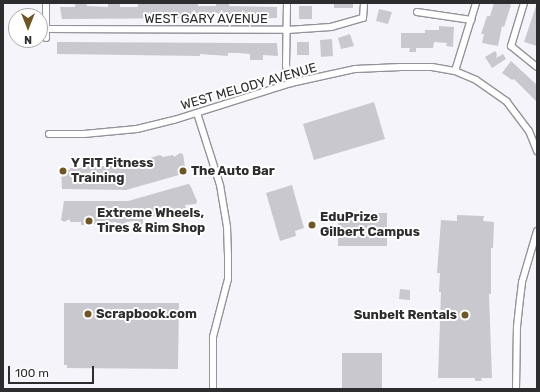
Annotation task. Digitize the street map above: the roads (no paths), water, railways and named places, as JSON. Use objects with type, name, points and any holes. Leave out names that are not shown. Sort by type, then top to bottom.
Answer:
[{"type":"street","points":[[287,3],[286,66],[291,83]]},
{"type":"street","name":"WEST GARY AVENUE","points":[[48,28],[287,30],[331,27],[363,18],[364,3]]},
{"type":"street","points":[[476,3],[455,70],[476,80],[507,102],[529,131],[537,151]]},
{"type":"street","points":[[524,3],[511,46],[536,63]]},
{"type":"street","points":[[417,12],[471,20]]},
{"type":"street","name":"WEST MELODY AVENUE","points":[[49,134],[118,132],[174,120],[291,83],[355,69],[401,66],[455,70]]},
{"type":"street","points":[[197,112],[220,185],[226,227],[228,256],[228,279],[213,337],[213,389]]},
{"type":"street","points":[[516,389],[517,327],[522,282],[537,231]]},
{"type":"place","name":"Y FIT Fitness Training","points":[[63,171]]},
{"type":"place","name":"The Auto Bar","points":[[183,171]]},
{"type":"place","name":"Extreme Wheels, Tires & Rim Shop","points":[[89,221]]},
{"type":"place","name":"EduPrize Gilbert Campus","points":[[312,225]]},
{"type":"place","name":"Scrapbook.com","points":[[88,314]]},
{"type":"place","name":"Sunbelt Rentals","points":[[465,315]]}]
